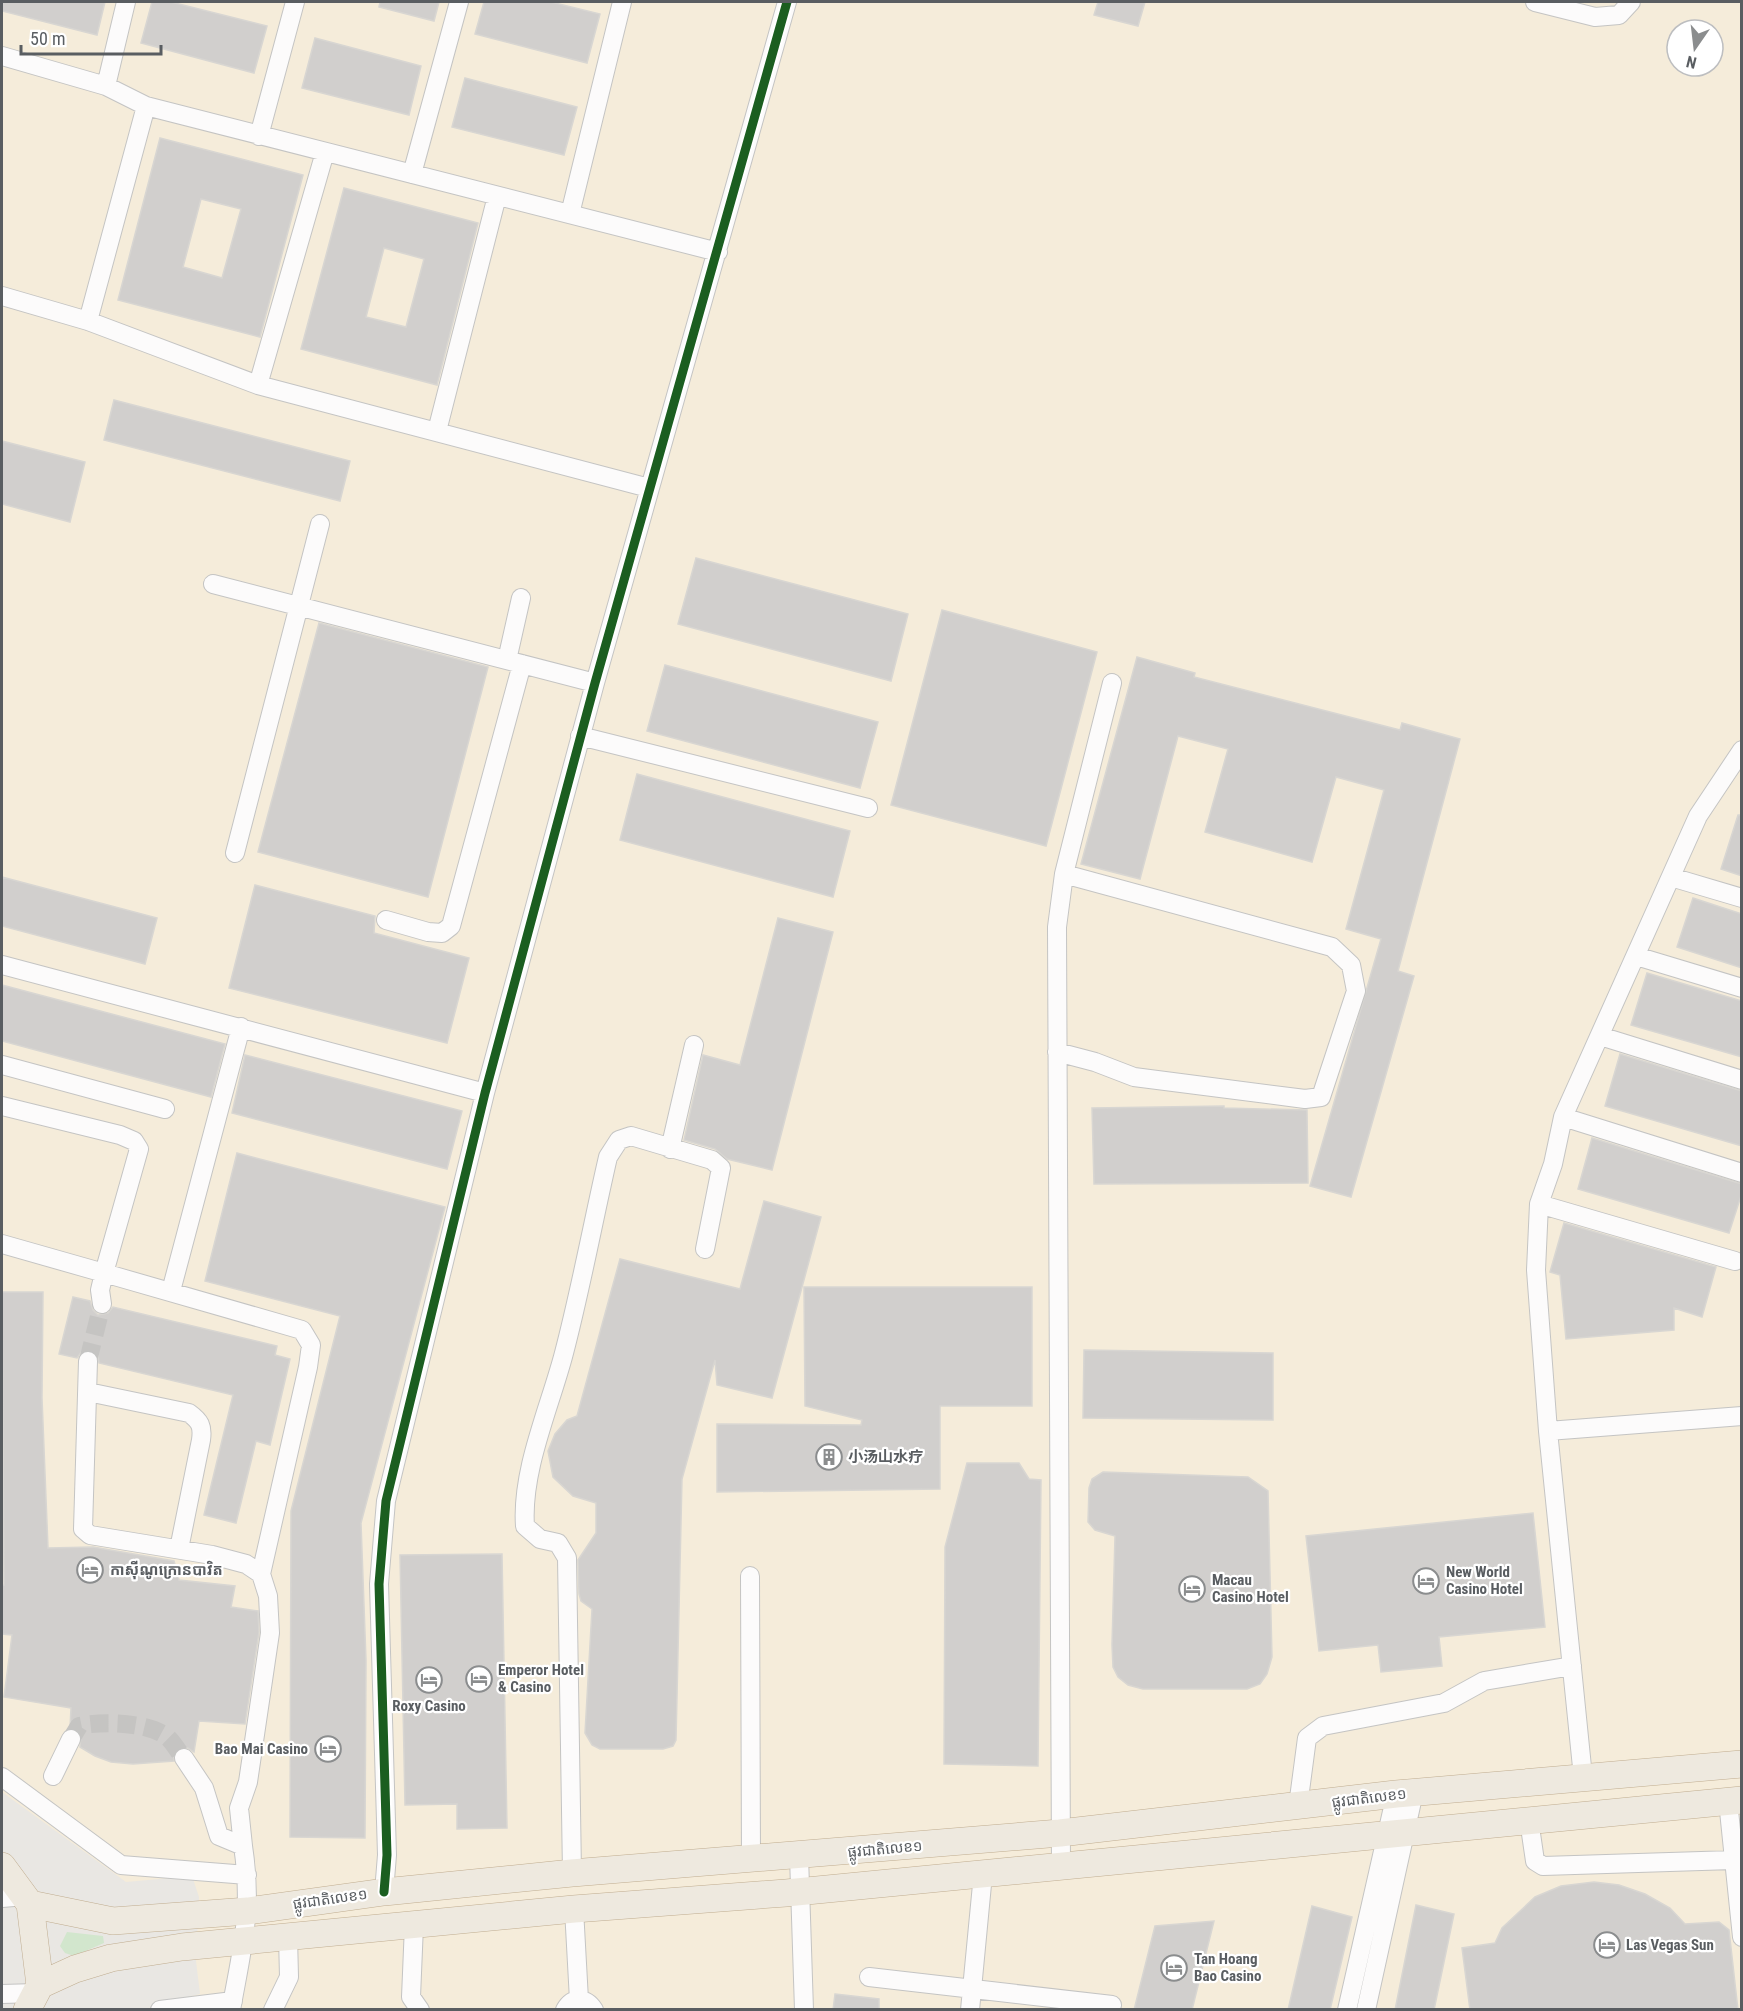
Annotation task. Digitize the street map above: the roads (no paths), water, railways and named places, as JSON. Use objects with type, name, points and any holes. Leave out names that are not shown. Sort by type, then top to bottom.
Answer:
[{"type":"highway","name":"ផ្លូវជាតិលេខ១","points":[[19,1899],[113,1921],[248,1911],[384,1892],[572,1873],[1060,1833],[1405,1793],[1742,1764]]},
{"type":"highway","points":[[3,1869],[19,1899],[34,1996],[75,1969],[140,1951],[574,1910],[801,1892],[1735,1800]]},
{"type":"street","points":[[106,86],[126,2]]},
{"type":"street","points":[[259,136],[295,2]]},
{"type":"street","points":[[412,174],[459,2]]},
{"type":"street","points":[[570,214],[621,2]]},
{"type":"street","points":[[384,1892],[387,1855],[379,1584],[386,1501],[485,1093],[580,736],[787,2]]},
{"type":"street","points":[[1535,2],[1595,17],[1619,15],[1631,2]]},
{"type":"street","points":[[2,56],[106,86],[146,106],[718,252]]},
{"type":"street","points":[[88,321],[146,106]]},
{"type":"street","points":[[258,385],[325,152]]},
{"type":"street","points":[[437,431],[497,196]]},
{"type":"street","points":[[2,296],[88,321],[258,385],[649,488]]},
{"type":"street","points":[[235,853],[320,524]]},
{"type":"street","points":[[213,584],[595,683]]},
{"type":"street","points":[[386,920],[428,932],[442,933],[451,926],[515,662],[521,598]]},
{"type":"street","points":[[1061,1866],[1057,927],[1065,874],[1112,683]]},
{"type":"street","points":[[580,736],[868,808]]},
{"type":"street","points":[[1582,1777],[1548,1431],[1536,1270],[1539,1204],[1563,1118],[1698,816],[1742,750]]},
{"type":"street","points":[[1057,1052],[1095,1062],[1134,1077],[1305,1099],[1321,1096],[1356,991],[1351,965],[1332,946],[1065,874]]},
{"type":"street","points":[[1671,877],[1742,898]]},
{"type":"street","points":[[1636,956],[1742,988]]},
{"type":"street","points":[[2,964],[485,1093]]},
{"type":"street","points":[[171,1292],[242,1027]]},
{"type":"street","points":[[1600,1036],[1742,1080]]},
{"type":"street","points":[[670,1149],[694,1044]]},
{"type":"street","points":[[2,1065],[165,1109]]},
{"type":"street","points":[[2,1106],[120,1135],[134,1141],[139,1149],[104,1273],[100,1290],[102,1304]]},
{"type":"street","points":[[1563,1118],[1742,1173]]},
{"type":"street","points":[[572,1873],[567,1558],[558,1543],[540,1539],[525,1526],[524,1507],[538,1439],[569,1332],[608,1157],[619,1140],[632,1136],[712,1161],[721,1168],[705,1249]]},
{"type":"street","points":[[1539,1204],[1735,1261]]},
{"type":"street","points":[[2,1244],[302,1330],[311,1345],[261,1574],[268,1596],[270,1633],[248,1782],[239,1808],[247,1875],[248,1911],[245,1942],[232,2005],[160,2010]]},
{"type":"street","points":[[88,1361],[83,1529],[90,1535],[178,1549],[246,1564],[261,1574]]},
{"type":"street","points":[[88,1392],[189,1413],[199,1420],[202,1428],[201,1440],[178,1549]]},
{"type":"street","points":[[1548,1431],[1742,1416]]},
{"type":"street","points":[[750,1576],[751,1859]]},
{"type":"street","points":[[1298,1806],[1307,1738],[1323,1726],[1444,1703],[1484,1681],[1572,1666]]},
{"type":"street","points":[[53,1776],[71,1739]]},
{"type":"street","points":[[184,1758],[204,1788],[219,1836],[243,1846]]},
{"type":"street","points":[[2,1777],[121,1865],[247,1875]]},
{"type":"street","points":[[1347,2010],[1405,1793]]},
{"type":"street","points":[[1735,1800],[1733,1860],[1742,1937]]},
{"type":"street","points":[[1529,1820],[1535,1861],[1543,1866],[1733,1860]]},
{"type":"street","points":[[1366,2010],[1396,1833]]},
{"type":"street","points":[[799,1856],[804,2010]]},
{"type":"street","points":[[970,2010],[983,1874]]},
{"type":"street","points":[[574,1910],[583,2007],[603,2010]]},
{"type":"street","points":[[414,1925],[411,1997],[420,2010]]},
{"type":"street","points":[[273,2010],[289,1977],[288,1936]]},
{"type":"street","points":[[869,1977],[1112,2005]]},
{"type":"street","points":[[2,1994],[34,1996]]},
{"type":"tunnel","points":[[88,1361],[102,1304]]},
{"type":"tunnel","points":[[71,1739],[79,1726],[99,1723],[136,1725],[158,1731],[166,1736],[184,1758]]},
{"type":"place","name":"小汤山水疗","points":[[829,1457]]},
{"type":"place","name":"កាស៊ីណូក្រោនបាវិត","points":[[90,1570]]},
{"type":"place","name":"New World Casino Hotel","points":[[1426,1581]]},
{"type":"place","name":"Macau Casino Hotel","points":[[1192,1589]]},
{"type":"place","name":"Emperor Hotel & Casino","points":[[479,1679]]},
{"type":"place","name":"Roxy Casino","points":[[429,1680]]},
{"type":"place","name":"Bao Mai Casino","points":[[328,1749]]},
{"type":"place","name":"Las Vegas Sun","points":[[1607,1945]]},
{"type":"place","name":"Tan Hoang Bao Casino","points":[[1174,1968]]}]
